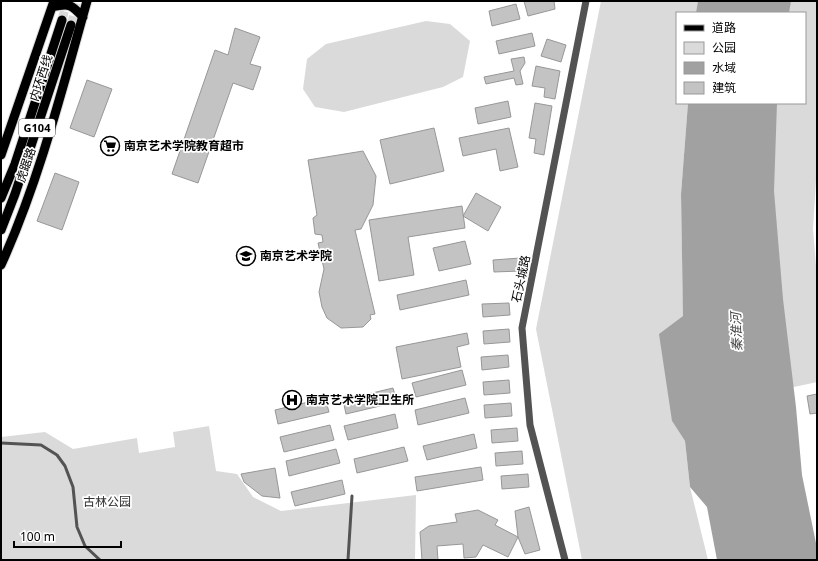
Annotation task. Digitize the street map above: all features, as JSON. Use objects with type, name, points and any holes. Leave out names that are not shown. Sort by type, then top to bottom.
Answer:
[{"type":"main road","name":"虎踞路","points":[[1,265],[14,237],[42,158],[87,1]]},
{"type":"main road","points":[[1,155],[53,4],[73,6],[83,17]]},
{"type":"main road","name":"内环西线","points":[[1,198],[14,164],[62,20]]},
{"type":"main road","name":"内环西线","points":[[1,230],[15,194],[71,25]]},
{"type":"street","name":"石头城路","points":[[565,560],[530,425],[522,328],[586,1]]},
{"type":"lane","points":[[1,443],[41,445],[57,455],[65,466],[73,487],[77,527],[85,546],[100,560]]},
{"type":"lane","points":[[348,560],[352,496]]},
{"type":"green space","points":[[601,1],[817,1],[817,164],[813,229],[817,278],[817,382],[794,387],[683,316],[672,421],[685,441],[690,487],[708,560],[582,560],[536,329]],"holes":[[[676,12],[806,12],[806,104],[691,104],[683,305],[681,194],[688,104],[676,104]]]},
{"type":"green space","points":[[426,21],[450,24],[470,41],[463,77],[443,87],[344,112],[315,107],[303,89],[307,59],[326,44]]},
{"type":"green space","name":"古林公园","points":[[209,426],[216,471],[237,474],[253,497],[281,511],[416,495],[415,560],[1,560],[1,437],[45,432],[73,449],[137,438],[139,453],[175,447],[173,432]]},
{"type":"water","points":[[698,1],[791,1],[789,12],[696,12]]},
{"type":"water","name":"秦淮河","points":[[688,104],[777,104],[774,191],[783,299],[796,407],[802,475],[817,548],[817,560],[717,560],[707,507],[690,487],[685,441],[672,421],[659,334],[683,316],[681,194]]},
{"type":"building","points":[[524,1],[554,1],[555,9],[528,16]]},
{"type":"building","points":[[516,4],[520,19],[492,26],[489,11]]},
{"type":"building","points":[[235,28],[260,37],[250,64],[261,67],[253,90],[233,83],[198,183],[172,174],[215,50],[228,55]]},
{"type":"building","points":[[532,33],[535,46],[499,54],[496,41]]},
{"type":"building","points":[[547,39],[566,45],[561,62],[541,56]]},
{"type":"building","points":[[524,57],[525,63],[520,71],[523,84],[516,85],[514,78],[486,84],[484,77],[514,71],[511,59]]},
{"type":"building","points":[[536,66],[560,71],[555,99],[544,97],[545,88],[532,86]]},
{"type":"building","points":[[87,80],[112,89],[94,137],[70,128]]},
{"type":"building","points":[[508,101],[511,117],[478,124],[475,108]]},
{"type":"building","points":[[535,103],[552,106],[544,155],[534,153],[536,139],[529,138]]},
{"type":"building","points":[[434,128],[444,171],[390,184],[380,140]]},
{"type":"building","points":[[509,128],[518,167],[500,171],[496,149],[463,156],[459,138]]},
{"type":"building","points":[[363,151],[376,176],[373,205],[361,229],[355,230],[375,314],[370,315],[371,319],[363,327],[341,328],[327,318],[322,307],[319,292],[324,269],[318,243],[323,242],[322,235],[315,234],[313,218],[317,215],[308,160]]},
{"type":"building","points":[[55,173],[79,182],[62,230],[37,221]]},
{"type":"building","points":[[476,193],[501,207],[488,231],[463,216]]},
{"type":"building","points":[[462,206],[465,228],[408,237],[414,275],[379,281],[369,220]]},
{"type":"building","points":[[465,241],[471,264],[439,271],[433,248]]},
{"type":"building","points":[[520,258],[521,271],[494,272],[493,260]]},
{"type":"building","points":[[466,280],[469,295],[400,310],[397,295]]},
{"type":"building","points":[[509,303],[510,315],[483,317],[482,304]]},
{"type":"building","points":[[509,329],[510,342],[484,344],[483,331]]},
{"type":"building","points":[[467,333],[469,344],[457,347],[461,367],[402,379],[396,347]]},
{"type":"building","points":[[508,355],[509,367],[482,370],[481,357]]},
{"type":"building","points":[[462,370],[466,385],[416,397],[412,383]]},
{"type":"building","points":[[509,380],[510,393],[484,395],[483,382]]},
{"type":"building","points":[[393,388],[397,402],[346,414],[343,400]]},
{"type":"building","points":[[817,394],[817,413],[810,414],[807,396]]},
{"type":"building","points":[[325,398],[329,412],[278,424],[275,410]]},
{"type":"building","points":[[465,398],[469,413],[418,425],[415,410]]},
{"type":"building","points":[[511,403],[512,416],[485,418],[484,405]]},
{"type":"building","points":[[395,414],[398,428],[348,440],[344,426]]},
{"type":"building","points":[[330,425],[334,440],[284,452],[280,437]]},
{"type":"building","points":[[517,428],[518,441],[492,443],[491,430]]},
{"type":"building","points":[[474,434],[477,448],[427,460],[423,446]]},
{"type":"building","points":[[404,447],[408,461],[357,473],[354,459]]},
{"type":"building","points":[[336,449],[340,463],[289,476],[286,461]]},
{"type":"building","points":[[522,451],[523,464],[496,466],[495,453]]},
{"type":"building","points":[[481,467],[483,480],[417,491],[415,477]]},
{"type":"building","points":[[275,468],[280,498],[262,496],[244,482],[241,474]]},
{"type":"building","points":[[528,474],[529,487],[502,489],[501,476]]},
{"type":"building","points":[[342,480],[345,494],[295,506],[291,492]]},
{"type":"building","points":[[529,507],[540,550],[525,554],[518,537],[515,511]]},
{"type":"building","points":[[478,510],[498,520],[495,525],[518,537],[508,557],[483,545],[476,557],[464,558],[463,544],[437,546],[438,560],[422,560],[420,532],[429,526],[457,522],[455,514]]},
{"type":"tunnel","points":[[62,20],[67,1]]},
{"type":"tunnel","points":[[71,25],[78,1]]},
{"type":"place","name":"南京艺术学院教育超市","points":[[110,146]]},
{"type":"place","name":"南京艺术学院","points":[[246,256]]},
{"type":"place","name":"南京艺术学院卫生所","points":[[292,400]]}]
